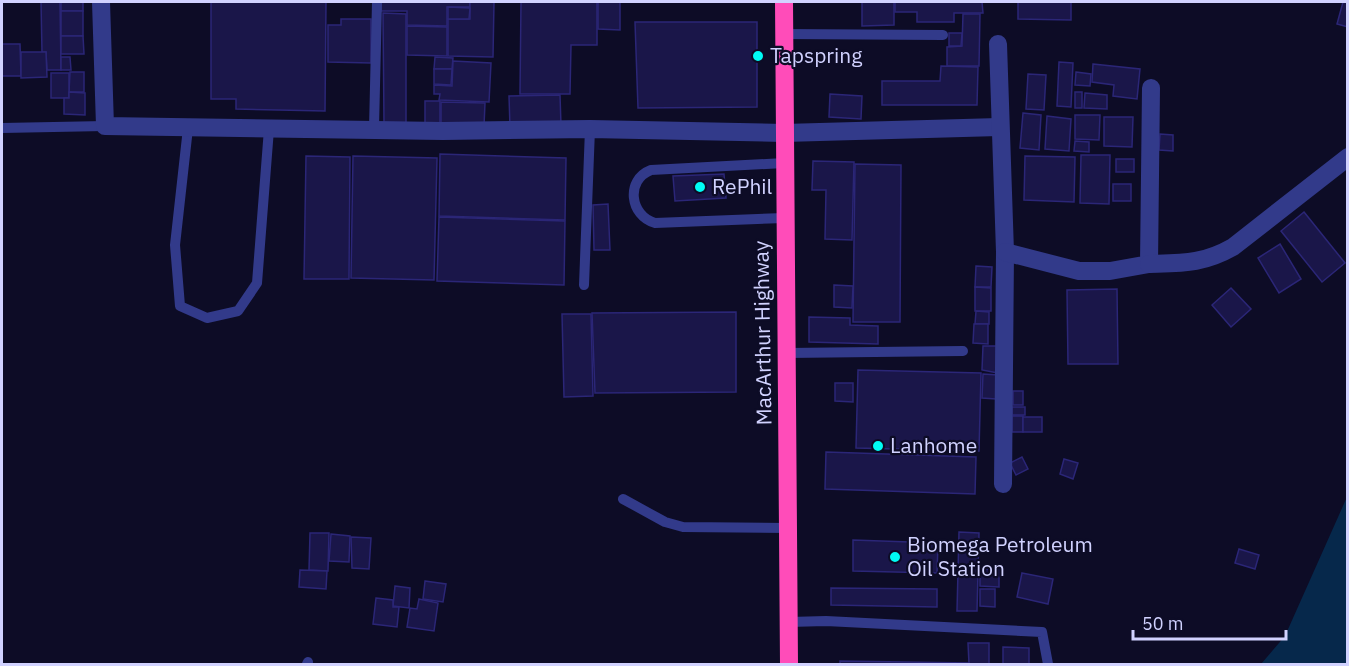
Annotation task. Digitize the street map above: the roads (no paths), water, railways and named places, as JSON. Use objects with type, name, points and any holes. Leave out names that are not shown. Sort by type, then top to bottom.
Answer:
[{"type":"highway","name":"MacArthur Highway","points":[[784,2],[789,664]]},
{"type":"street","points":[[101,2],[105,126],[374,128],[444,131],[590,129],[784,134],[999,127]]},
{"type":"street","points":[[998,44],[1005,252],[1003,484]]},
{"type":"street","points":[[1149,264],[1151,88]]},
{"type":"street","points":[[1005,252],[1079,271],[1110,271],[1149,264],[1198,262],[1216,257],[1233,247],[1347,157]]},
{"type":"lane","points":[[374,128],[377,2]]},
{"type":"lane","points":[[783,34],[943,35]]},
{"type":"lane","points":[[2,128],[105,126]]},
{"type":"lane","points":[[188,128],[176,245],[180,306],[207,318],[238,310],[257,283],[269,129]]},
{"type":"lane","points":[[584,285],[590,129]]},
{"type":"lane","points":[[784,163],[651,170],[642,173],[637,180],[634,194],[638,212],[645,220],[655,224],[784,218]]},
{"type":"lane","points":[[787,353],[963,351]]},
{"type":"lane","points":[[623,499],[665,522],[683,527],[788,528]]},
{"type":"lane","points":[[789,622],[826,621],[1042,632],[1048,664]]},
{"type":"water","points":[[1347,497],[1347,664],[1261,664],[1285,636]]},
{"type":"place","name":"Tapspring","points":[[758,56]]},
{"type":"place","name":"RePhil","points":[[700,187]]},
{"type":"place","name":"Lanhome","points":[[878,446]]},
{"type":"place","name":"Biomega Petroleum Oil Station","points":[[895,557]]}]
